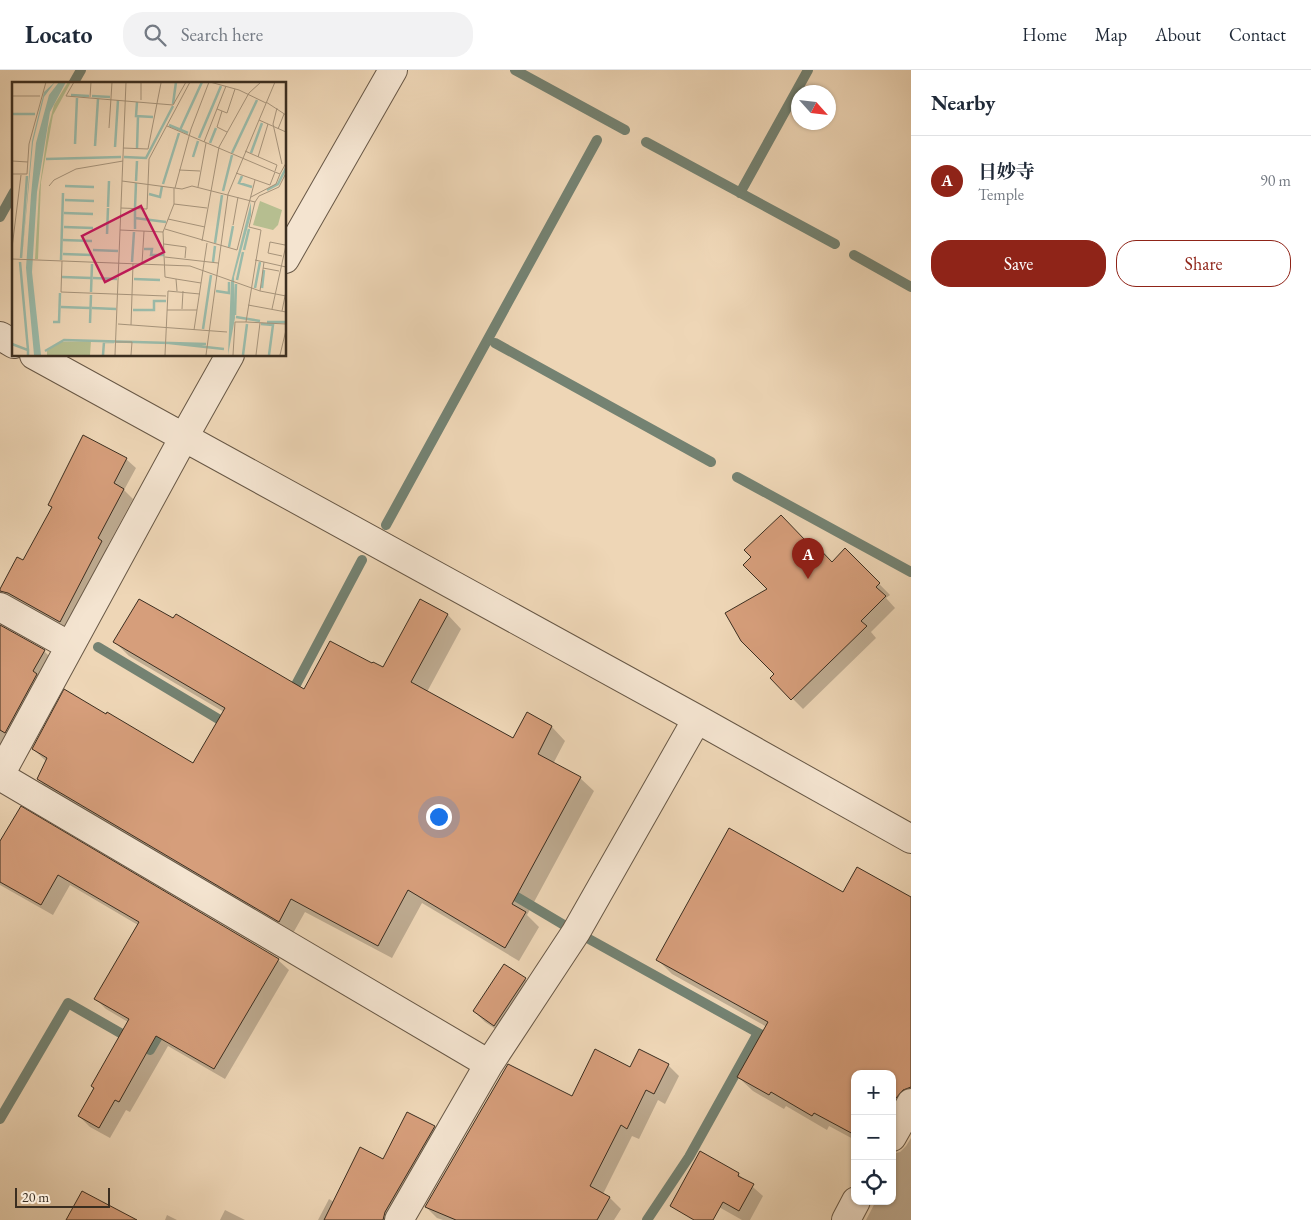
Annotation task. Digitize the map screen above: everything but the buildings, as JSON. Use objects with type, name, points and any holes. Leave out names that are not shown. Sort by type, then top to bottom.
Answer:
[{"type":"street","points":[[286,257],[393,70]]},
{"type":"street","points":[[0,336],[12,343]]},
{"type":"street","points":[[36,356],[697,719],[911,839]]},
{"type":"street","points":[[229,356],[0,776],[489,1064]]},
{"type":"street","points":[[0,607],[70,646]]},
{"type":"street","points":[[399,1220],[489,1064],[576,932],[697,719]]},
{"type":"street","points":[[896,1130],[911,1103]]},
{"type":"street","points":[[846,1220],[854,1205]]},
{"type":"waterway","points":[[74,82],[81,70]]},
{"type":"waterway","points":[[515,70],[625,130]]},
{"type":"waterway","points":[[740,193],[808,70]]},
{"type":"waterway","points":[[386,525],[597,140]]},
{"type":"waterway","points":[[646,142],[835,244]]},
{"type":"waterway","points":[[0,217],[12,196]]},
{"type":"waterway","points":[[854,255],[911,287]]},
{"type":"waterway","points":[[495,343],[711,462]]},
{"type":"waterway","points":[[737,477],[911,572]]},
{"type":"waterway","points":[[290,696],[362,560]]},
{"type":"waterway","points":[[98,647],[230,726]]},
{"type":"waterway","points":[[505,890],[564,925]]},
{"type":"waterway","points":[[589,939],[771,1040]]},
{"type":"waterway","points":[[0,1119],[68,1003],[150,1050],[164,1026]]},
{"type":"waterway","points":[[647,1220],[689,1157],[758,1033]]},
{"type":"place","name":"日妙寺","points":[[808,579]]}]
